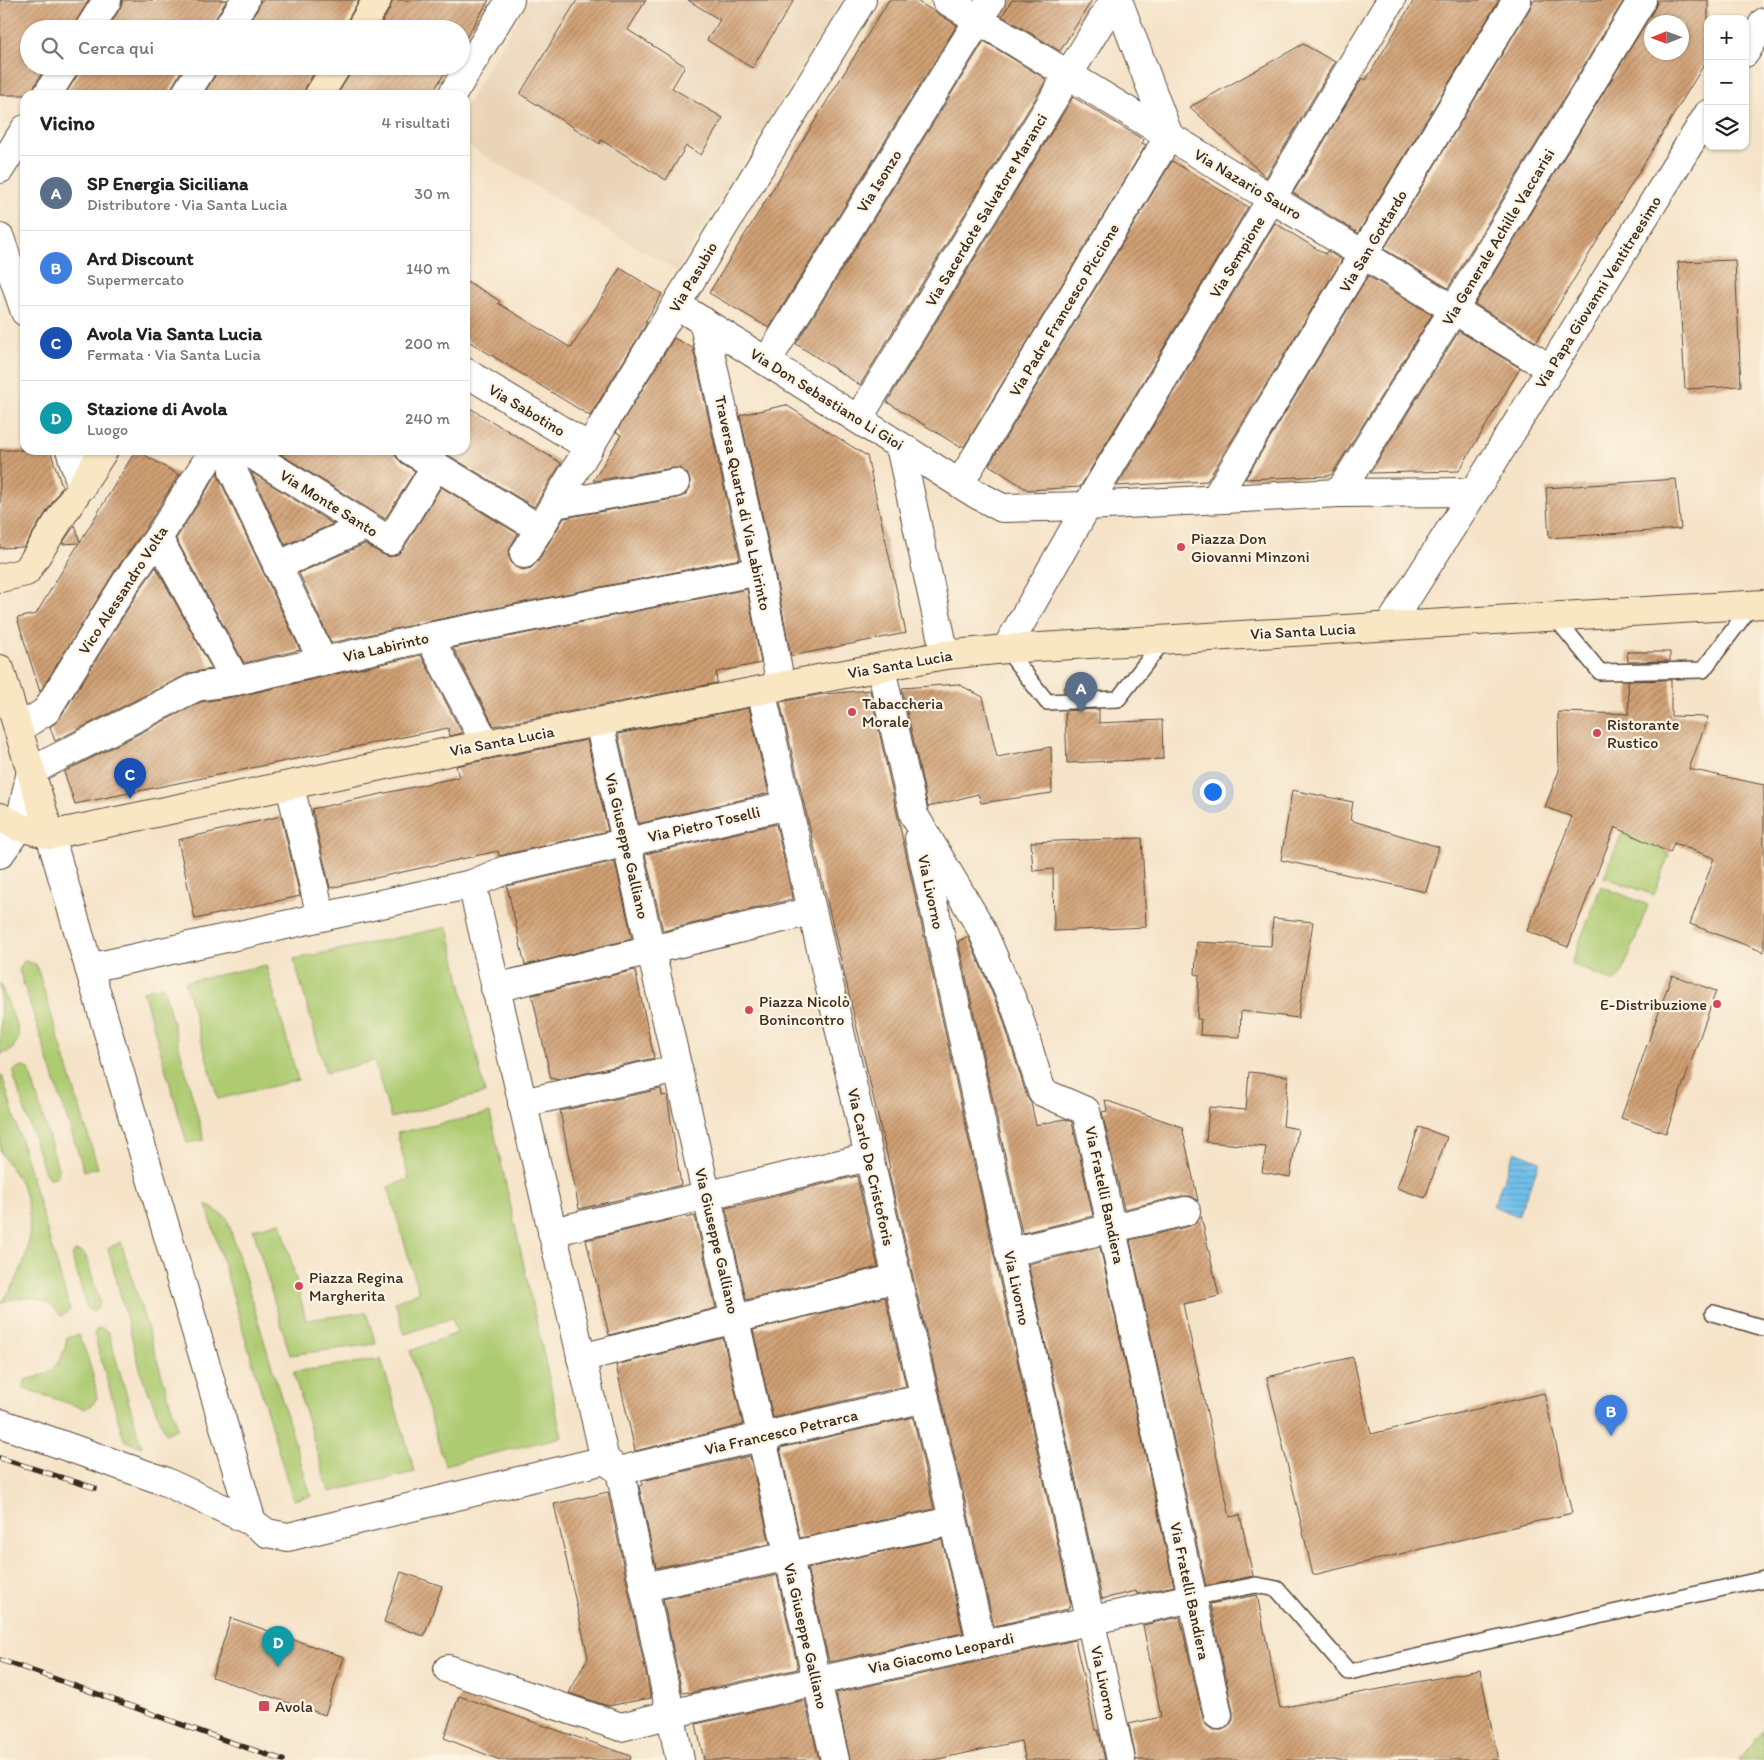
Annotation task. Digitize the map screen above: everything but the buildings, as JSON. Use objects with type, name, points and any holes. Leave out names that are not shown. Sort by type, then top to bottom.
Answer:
[{"type":"main road","points":[[365,20],[377,0]]},
{"type":"main road","points":[[323,90],[332,75]]},
{"type":"main road","points":[[0,578],[26,572],[101,455]]},
{"type":"main road","name":"Via Santa Lucia","points":[[50,835],[486,744],[945,655],[1006,649],[1758,604]]},
{"type":"main road","points":[[0,669],[50,835]]},
{"type":"main road","points":[[10,822],[50,835]]},
{"type":"street","points":[[95,20],[107,0]]},
{"type":"street","points":[[233,20],[245,0]]},
{"type":"street","points":[[470,66],[510,0]]},
{"type":"street","name":"Via Pasubio","points":[[524,554],[862,0]]},
{"type":"street","name":"Via Nazario Sauro","points":[[946,0],[984,10],[1068,75],[1551,369]]},
{"type":"street","name":"Via Sacerdote Salvatore Maranci","points":[[858,419],[1114,0]]},
{"type":"street","points":[[1118,0],[1169,136]]},
{"type":"street","name":"Via Sempione","points":[[1006,649],[1092,497],[1391,0]]},
{"type":"street","name":"Via San Gottardo","points":[[1220,490],[1518,0]]},
{"type":"street","name":"Via Generale Achille Vaccarisi","points":[[1346,483],[1642,0]]},
{"type":"street","name":"Via Isonzo","points":[[767,361],[984,10]]},
{"type":"street","points":[[1749,46],[1764,22]]},
{"type":"street","points":[[50,90],[59,75]]},
{"type":"street","points":[[188,90],[197,75]]},
{"type":"street","points":[[455,90],[464,75]]},
{"type":"street","name":"Via Papa Giovanni Ventitreesimo","points":[[1389,626],[1551,369],[1704,120]]},
{"type":"street","name":"Via Padre Francesco Piccione","points":[[968,488],[1169,136]]},
{"type":"street","points":[[0,169],[20,137]]},
{"type":"street","points":[[0,238],[20,297]]},
{"type":"street","name":"Via Don Sebastiano Li Gioi","points":[[677,305],[1002,508],[1092,497],[1346,483],[1481,481]]},
{"type":"street","name":"Traversa Quarta di Via Labirinto","points":[[703,322],[758,572],[771,688]]},
{"type":"street","name":"Via Sabotino","points":[[470,375],[589,448]]},
{"type":"street","points":[[900,446],[945,655]]},
{"type":"street","points":[[72,455],[82,487]]},
{"type":"street","name":"Vico Alessandro Volta","points":[[18,730],[46,711],[128,579],[158,538],[210,456],[213,455]]},
{"type":"street","points":[[236,455],[233,471],[323,662]]},
{"type":"street","name":"Via Monte Santo","points":[[253,455],[390,541],[436,466]]},
{"type":"street","points":[[418,455],[540,528]]},
{"type":"street","points":[[555,504],[675,483]]},
{"type":"street","points":[[277,566],[366,526]]},
{"type":"street","points":[[158,538],[236,681]]},
{"type":"street","name":"Via Labirinto","points":[[31,771],[196,687],[236,681],[429,637],[758,572]]},
{"type":"street","points":[[429,637],[486,744]]},
{"type":"street","name":"Via Fratelli Bandiera","points":[[882,668],[914,815],[981,928],[1017,1011],[1042,1092],[1086,1111],[1218,1715]]},
{"type":"street","name":"Via Carlo De Cristoforis","points":[[771,688],[788,805],[982,1644]]},
{"type":"street","name":"Via Giuseppe Galliano","points":[[599,722],[834,1760]]},
{"type":"street","points":[[0,854],[10,822],[31,771]]},
{"type":"street","points":[[290,786],[318,905]]},
{"type":"street","name":"Via Pietro Toselli","points":[[89,968],[318,905],[472,884],[503,871],[788,805]]},
{"type":"street","name":"Via Livorno","points":[[914,815],[1121,1760]]},
{"type":"street","points":[[50,835],[252,1522]]},
{"type":"street","points":[[472,884],[581,1358],[621,1466],[654,1585],[680,1711],[680,1760]]},
{"type":"street","points":[[496,988],[812,911]]},
{"type":"street","points":[[522,1103],[678,1069]]},
{"type":"street","points":[[552,1232],[869,1157]]},
{"type":"street","points":[[1009,1252],[1186,1211]]},
{"type":"street","points":[[581,1358],[897,1278]]},
{"type":"street","name":"Via Francesco Petrarca","points":[[0,1423],[164,1481],[252,1522],[267,1533],[288,1537],[761,1437],[924,1398]]},
{"type":"street","points":[[654,1585],[953,1521]]},
{"type":"street","name":"Via Giacomo Leopardi","points":[[448,1669],[621,1727],[680,1711],[1192,1598]]},
{"type":"lane","points":[[1554,616],[1600,672],[1703,670],[1758,604]]},
{"type":"lane","points":[[1006,649],[1047,702],[1118,699],[1164,640]]},
{"type":"lane","points":[[1713,1313],[1764,1328]]},
{"type":"lane","points":[[1192,1598],[1256,1585],[1277,1589],[1349,1672],[1764,1579]]},
{"type":"shaded area","points":[[529,0],[842,0],[677,271],[470,147],[470,99]]},
{"type":"green space","points":[[1623,830],[1662,849],[1669,855],[1654,895],[1604,877]]},
{"type":"green space","points":[[1601,886],[1648,905],[1622,974],[1615,982],[1571,964]]},
{"type":"green space","points":[[448,927],[485,1093],[391,1118],[374,1061],[326,1073],[294,959]]},
{"type":"green space","points":[[24,961],[36,964],[98,1168],[84,1171],[19,970]]},
{"type":"green space","points":[[266,965],[298,1080],[218,1099],[185,982]]},
{"type":"green space","points":[[0,983],[17,1026],[19,1038],[11,1051],[0,1054]]},
{"type":"green space","points":[[163,986],[204,1140],[187,1143],[143,991]]},
{"type":"green space","points":[[19,1067],[29,1069],[59,1172],[57,1177],[49,1178],[45,1173],[15,1080],[14,1071]]},
{"type":"green space","points":[[2,1075],[70,1310],[61,1316],[49,1304],[34,1298],[18,1298],[2,1302],[11,1289],[24,1261],[30,1232],[27,1201],[22,1186],[0,1150],[0,1076]]},
{"type":"green space","points":[[490,1113],[562,1437],[445,1465],[410,1351],[457,1333],[452,1318],[405,1334],[395,1302],[419,1292],[388,1187],[409,1179],[397,1133]]},
{"type":"green space","points":[[206,1204],[227,1218],[311,1496],[293,1500]]},
{"type":"green space","points":[[281,1222],[306,1320],[366,1312],[376,1344],[290,1355],[253,1229]]},
{"type":"green space","points":[[121,1242],[178,1428],[166,1434],[142,1376],[108,1248]]},
{"type":"green space","points":[[75,1251],[81,1252],[86,1256],[100,1303],[98,1308],[92,1311],[87,1308],[72,1256]]},
{"type":"green space","points":[[101,1328],[108,1332],[142,1447],[124,1440],[94,1334],[96,1330]]},
{"type":"green space","points":[[78,1335],[95,1384],[97,1398],[92,1405],[85,1409],[23,1388],[25,1380],[42,1375],[54,1367],[62,1356],[67,1338]]},
{"type":"green space","points":[[381,1359],[415,1472],[329,1492],[293,1372]]},
{"type":"green space","points":[[1764,1729],[1764,1760],[1739,1760]]},
{"type":"water","points":[[1515,1151],[1540,1161],[1518,1216],[1493,1206]]},
{"type":"railway","points":[[0,1458],[95,1488]]},
{"type":"railway","points":[[0,1660],[283,1760]]},
{"type":"place","name":"Piazza Don Giovanni Minzoni","points":[[1181,547]]},
{"type":"place","name":"Tabaccheria Morale","points":[[852,712]]},
{"type":"place","name":"SP Energia Siciliana","points":[[1081,713]]},
{"type":"place","name":"Ristorante Rustico","points":[[1597,733]]},
{"type":"place","name":"Avola Via Santa Lucia","points":[[130,799]]},
{"type":"place","name":"E-Distribuzione","points":[[1717,1004]]},
{"type":"place","name":"Piazza Nicolò Bonincontro","points":[[749,1010]]},
{"type":"place","name":"Piazza Regina Margherita","points":[[299,1286]]},
{"type":"place","name":"Ard Discount","points":[[1611,1436]]},
{"type":"place","name":"Stazione di Avola","points":[[278,1667]]},
{"type":"place","name":"Avola","points":[[264,1706]]}]
